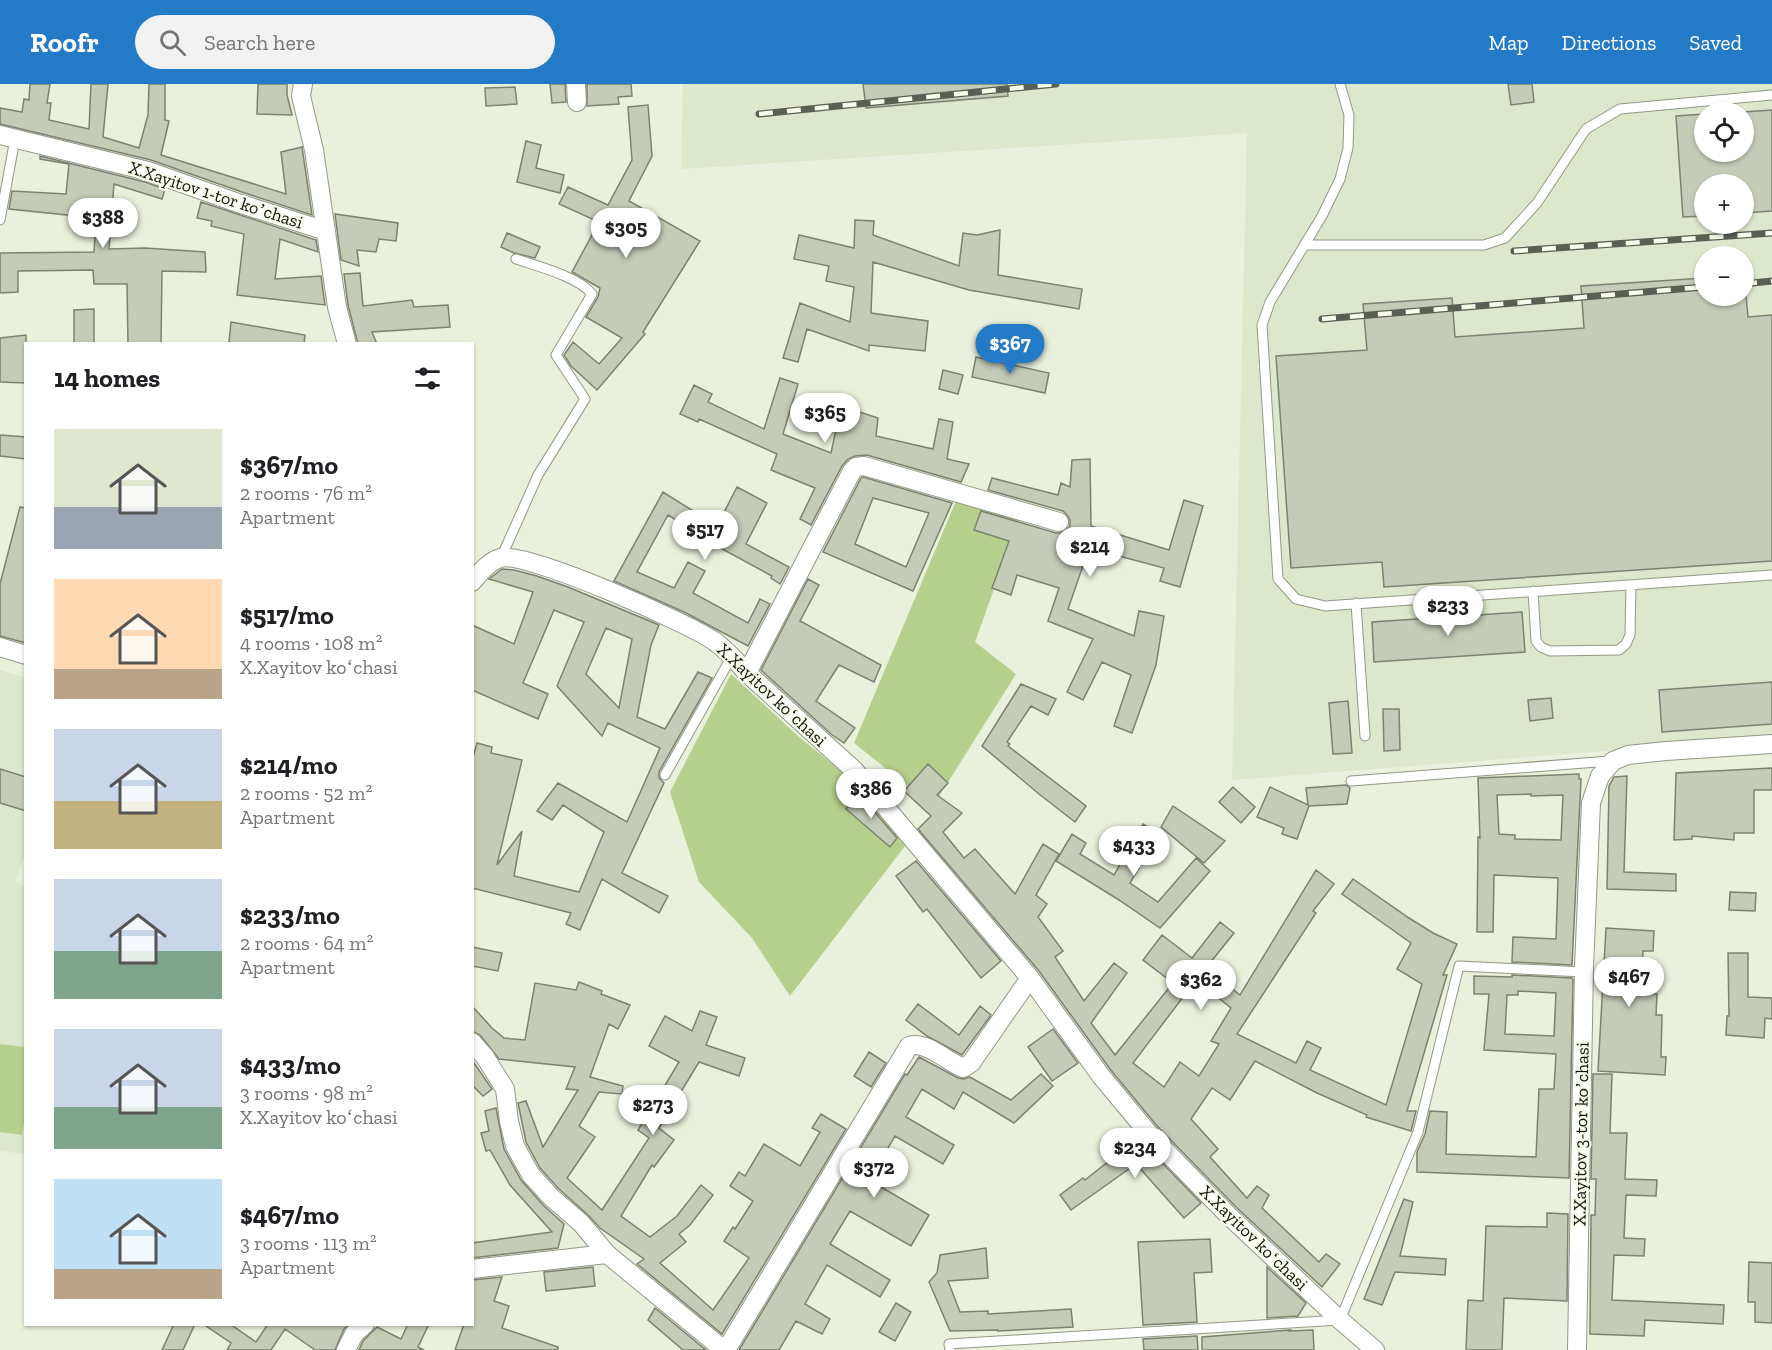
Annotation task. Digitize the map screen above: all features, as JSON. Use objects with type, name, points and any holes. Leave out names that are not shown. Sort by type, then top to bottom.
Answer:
[{"type":"street","points":[[303,84],[301,96],[314,150],[337,308],[346,342]]},
{"type":"street","name":"X.Xayitov 1-tor koʼchasi","points":[[8,137],[148,171],[326,231]]},
{"type":"street","points":[[747,673],[856,467],[864,466],[1059,522]]},
{"type":"street","name":"X.Xayitov koʻchasi","points":[[501,558],[512,557],[548,567],[644,606],[714,641],[732,656],[747,673],[854,770],[1030,978],[1101,1076],[1150,1135],[1229,1216],[1375,1350]]},
{"type":"street","points":[[474,580],[489,564],[501,558]]},
{"type":"street","points":[[0,647],[24,654]]},
{"type":"street","points":[[1613,761],[1628,756],[1666,751],[1772,744]]},
{"type":"street","name":"X.Xayitov 3-tor koʼchasi","points":[[1577,1350],[1584,972],[1591,803],[1600,776],[1613,761]]},
{"type":"street","points":[[474,1044],[485,1057],[505,1089],[515,1146],[531,1175],[608,1254],[725,1350],[909,1046],[915,1044],[927,1048],[963,1068],[971,1063],[1030,978]]},
{"type":"street","points":[[474,1269],[608,1254]]},
{"type":"street","points":[[346,1350],[354,1334],[363,1326]]},
{"type":"lane","points":[[1340,84],[1349,115],[1348,148],[1340,179],[1322,216],[1270,302],[1262,325],[1278,579],[1296,599],[1325,606],[1772,575]]},
{"type":"lane","points":[[1304,244],[1484,245],[1505,238],[1537,203],[1587,129],[1620,109],[1772,95]]},
{"type":"lane","points":[[0,220],[8,137]]},
{"type":"lane","points":[[501,558],[538,475],[585,399],[556,355],[592,294],[586,286],[575,280],[516,259]]},
{"type":"lane","points":[[1533,591],[1536,641],[1541,647],[1550,651],[1619,650],[1626,644],[1630,635],[1631,585]]},
{"type":"lane","points":[[1356,603],[1365,736]]},
{"type":"lane","points":[[665,774],[732,656]]},
{"type":"lane","points":[[1352,781],[1613,761]]},
{"type":"lane","points":[[950,1350],[949,1344],[1340,1320],[1418,1132],[1459,966],[1584,972]]},
{"type":"shaded area","points":[[683,84],[1772,84],[1772,738],[1232,780],[1247,133],[681,169]]},
{"type":"shaded area","points":[[0,670],[24,677],[24,857],[16,882],[24,885],[24,1154],[0,1151]]},
{"type":"green space","points":[[956,501],[1020,517],[975,642],[1016,674],[933,806],[854,743]]},
{"type":"green space","points":[[731,674],[799,737],[856,783],[905,846],[790,996],[752,938],[699,882],[670,792]]},
{"type":"green space","points":[[0,1044],[24,1047],[22,1135],[0,1132]]},
{"type":"building","points":[[30,84],[50,84],[47,103],[51,103],[49,120],[89,129],[91,84],[108,84],[103,137],[139,148],[148,115],[149,84],[165,84],[165,120],[169,121],[161,155],[286,194],[281,152],[302,147],[312,215],[151,160],[0,124],[0,108],[22,112],[24,99],[29,100]]},
{"type":"building","points":[[258,84],[287,84],[292,115],[257,114]]},
{"type":"building","points":[[550,84],[565,84],[566,102],[552,103]]},
{"type":"building","points":[[587,84],[631,84],[632,96],[618,97],[619,104],[587,106]]},
{"type":"building","points":[[863,84],[1007,84],[1008,96],[866,108]]},
{"type":"building","points":[[1508,84],[1532,84],[1534,102],[1511,105]]},
{"type":"building","points":[[515,87],[517,104],[486,106],[485,88]]},
{"type":"building","points":[[648,105],[652,156],[629,201],[700,241],[643,332],[645,334],[597,390],[571,366],[564,355],[573,342],[599,364],[622,338],[586,317],[598,297],[600,288],[572,272],[599,222],[559,204],[568,187],[608,205],[632,160],[628,107]]},
{"type":"building","points":[[1772,110],[1772,211],[1754,212],[1754,174],[1694,174],[1694,216],[1683,217],[1676,116],[1694,115],[1694,162],[1754,162],[1754,111]]},
{"type":"building","points":[[526,141],[541,145],[536,168],[564,175],[560,193],[517,182]]},
{"type":"building","points":[[40,156],[165,189],[162,199],[114,184],[109,249],[145,248],[205,252],[206,272],[162,271],[161,342],[128,342],[127,284],[94,284],[93,270],[18,271],[18,292],[0,293],[0,253],[94,252],[96,218],[9,209],[12,191],[66,194],[69,164],[40,159]]},
{"type":"building","points":[[201,202],[316,240],[318,252],[280,239],[275,279],[321,276],[325,305],[237,295],[244,234],[211,226],[212,221],[197,218]]},
{"type":"building","points":[[335,214],[398,223],[396,241],[379,239],[376,252],[357,250],[359,266],[341,260]]},
{"type":"building","points":[[855,220],[874,221],[873,235],[959,266],[963,233],[977,235],[1000,230],[998,275],[1082,289],[1079,309],[969,290],[873,262],[871,313],[928,321],[925,351],[869,345],[869,351],[807,329],[798,362],[783,358],[800,303],[850,322],[854,287],[826,281],[829,266],[794,259],[799,235],[854,248]]},
{"type":"building","points":[[507,233],[540,247],[535,258],[501,247]]},
{"type":"building","points":[[360,273],[363,306],[412,300],[414,307],[448,305],[450,327],[372,332],[376,342],[357,342],[348,305],[344,274]]},
{"type":"building","points":[[1694,279],[1694,306],[1747,306],[1748,317],[1772,315],[1772,561],[1384,587],[1382,562],[1291,568],[1276,356],[1367,350],[1363,304],[1452,298],[1455,337],[1584,328],[1581,286]]},
{"type":"building","points":[[94,309],[94,342],[74,342],[74,310]]},
{"type":"building","points":[[231,322],[305,335],[304,342],[229,342]]},
{"type":"building","points":[[26,335],[24,383],[0,382],[0,338]]},
{"type":"building","points":[[976,357],[1049,373],[1045,393],[972,377]]},
{"type":"building","points":[[943,370],[963,375],[958,394],[939,389]]},
{"type":"building","points":[[780,378],[798,384],[783,434],[831,453],[841,406],[878,418],[876,436],[933,449],[939,419],[953,422],[947,459],[969,464],[961,482],[867,455],[855,456],[848,459],[842,466],[811,525],[800,519],[815,488],[771,470],[777,454],[699,419],[698,422],[680,414],[694,385],[712,394],[708,402],[764,429]]},
{"type":"building","points":[[0,435],[24,437],[24,459],[0,456]]},
{"type":"building","points":[[1090,459],[1091,526],[1169,550],[1184,500],[1203,506],[1180,587],[1160,581],[1164,568],[1100,551],[1098,560],[1086,557],[1068,609],[1134,636],[1139,611],[1164,616],[1156,665],[1132,733],[1114,726],[1131,675],[1102,662],[1083,700],[1067,692],[1093,639],[1048,621],[1059,588],[1017,575],[1011,595],[992,588],[1009,541],[974,530],[981,511],[1056,533],[1066,530],[1070,526],[1070,520],[1063,511],[988,490],[992,478],[1058,495],[1061,483],[1070,487],[1072,460]]},
{"type":"building","points":[[861,478],[952,503],[913,591],[823,552]],"holes":[[[873,498],[929,513],[906,567],[855,544]]]},
{"type":"building","points":[[737,487],[767,503],[746,544],[789,567],[780,584],[771,578],[772,576],[700,537],[701,535],[668,515],[637,572],[674,588],[688,562],[705,571],[693,593],[748,623],[760,599],[770,604],[748,646],[684,612],[614,581],[663,492],[717,526]]},
{"type":"building","points":[[20,507],[24,508],[24,642],[0,636],[0,584]]},
{"type":"building","points":[[502,569],[537,576],[659,625],[651,645],[637,717],[665,729],[698,672],[712,678],[659,772],[659,778],[664,783],[622,873],[668,896],[659,913],[602,879],[580,930],[566,924],[571,913],[474,889],[474,754],[477,743],[492,747],[491,753],[522,760],[497,865],[522,831],[514,876],[579,892],[604,832],[563,805],[552,820],[537,811],[558,783],[627,822],[660,748],[608,723],[602,736],[557,686],[584,622],[554,610],[523,683],[548,694],[538,719],[474,691],[474,626],[514,644],[533,592],[489,579]],"holes":[[[606,628],[632,639],[619,708],[586,674]]]},
{"type":"building","points":[[808,579],[819,585],[800,621],[881,665],[874,682],[839,665],[816,701],[855,728],[844,743],[831,734],[761,670]]},
{"type":"building","points":[[1522,612],[1525,652],[1374,662],[1372,622]]},
{"type":"building","points":[[1772,682],[1772,724],[1662,732],[1659,690]]},
{"type":"building","points":[[1021,684],[1056,699],[1048,715],[1031,706],[1007,742],[1010,744],[1008,746],[1086,806],[1075,822],[982,746]]},
{"type":"building","points":[[1551,698],[1553,718],[1530,721],[1528,700]]},
{"type":"building","points":[[1348,701],[1352,753],[1333,754],[1329,703]]},
{"type":"building","points":[[1383,709],[1399,709],[1400,750],[1384,751]]},
{"type":"building","points":[[928,764],[948,783],[937,795],[962,813],[943,832],[964,858],[975,849],[1015,894],[1043,844],[1059,854],[1036,895],[1047,904],[1038,917],[1063,951],[1055,957],[1084,1001],[1114,963],[1127,973],[1091,1023],[1115,1055],[1173,983],[1143,960],[1162,935],[1192,958],[1220,922],[1234,933],[1206,968],[1240,995],[1316,870],[1334,884],[1313,911],[1316,913],[1237,1034],[1296,1063],[1307,1041],[1321,1048],[1310,1070],[1386,1105],[1422,984],[1397,969],[1411,943],[1342,894],[1353,879],[1433,933],[1457,944],[1443,975],[1447,975],[1407,1111],[1416,1111],[1411,1131],[1366,1117],[1367,1115],[1317,1093],[1255,1061],[1230,1100],[1212,1088],[1191,1119],[1218,1149],[1210,1157],[1247,1198],[1257,1186],[1269,1195],[1262,1208],[1319,1262],[1326,1254],[1340,1264],[1322,1287],[1237,1208],[1158,1127],[1110,1069],[1039,971],[918,829],[931,816],[904,791]],"holes":[[[1196,980],[1231,1008],[1211,1041],[1219,1044],[1199,1076],[1180,1062],[1164,1087],[1133,1063]]]},
{"type":"building","points":[[1772,768],[1772,790],[1754,790],[1754,833],[1734,833],[1734,840],[1692,836],[1692,839],[1674,840],[1676,773]]},
{"type":"building","points":[[0,769],[24,776],[24,810],[0,803]]},
{"type":"building","points":[[1579,774],[1579,779],[1581,779],[1572,965],[1512,962],[1513,937],[1556,939],[1558,878],[1494,875],[1493,932],[1477,932],[1478,837],[1480,838],[1478,778]],"holes":[[[1531,794],[1531,796],[1563,795],[1561,840],[1515,839],[1515,835],[1499,834],[1497,795]]]},
{"type":"building","points":[[1627,776],[1624,872],[1676,874],[1676,891],[1607,889],[1609,786],[1614,777]]},
{"type":"building","points":[[1346,785],[1350,788],[1347,804],[1309,806],[1297,839],[1282,834],[1284,828],[1257,817],[1270,787],[1308,805],[1306,788]]},
{"type":"building","points":[[1233,787],[1255,807],[1241,823],[1219,802]]},
{"type":"building","points":[[859,794],[897,838],[890,847],[846,809]]},
{"type":"building","points":[[1173,806],[1225,841],[1204,863],[1161,827]]},
{"type":"building","points":[[1143,824],[1159,834],[1130,883],[1158,902],[1196,858],[1210,871],[1160,928],[1056,861],[1072,834],[1086,843],[1080,854],[1114,875]]},
{"type":"building","points":[[916,861],[1001,961],[981,978],[927,909],[923,912],[896,876]]},
{"type":"building","points":[[1730,892],[1756,893],[1755,911],[1729,910]]},
{"type":"building","points":[[1606,928],[1654,931],[1653,951],[1643,951],[1641,993],[1657,994],[1656,1015],[1662,1015],[1661,1057],[1666,1057],[1665,1075],[1598,1071]]},
{"type":"building","points":[[474,947],[502,953],[498,971],[474,966]]},
{"type":"building","points":[[1728,953],[1748,953],[1748,997],[1772,998],[1772,1019],[1765,1018],[1764,1038],[1726,1035],[1727,1016],[1729,1016]]},
{"type":"building","points":[[1512,975],[1572,978],[1573,980],[1569,1178],[1417,1172],[1417,1152],[1425,1134],[1430,1111],[1447,1112],[1446,1154],[1536,1157],[1539,1089],[1554,1089],[1556,1054],[1484,1050],[1489,994],[1474,994],[1474,976],[1512,977]],"holes":[[[1518,991],[1556,993],[1554,1036],[1505,1034],[1507,995],[1518,995]]]},
{"type":"building","points":[[579,982],[602,991],[601,994],[630,1005],[618,1029],[609,1024],[590,1077],[623,1086],[622,1094],[599,1092],[579,1126],[595,1137],[567,1178],[602,1210],[649,1138],[638,1130],[679,1062],[649,1046],[665,1016],[692,1031],[700,1011],[717,1017],[706,1045],[745,1058],[739,1076],[699,1062],[659,1128],[674,1140],[654,1167],[652,1165],[621,1216],[650,1237],[677,1216],[701,1185],[713,1195],[690,1225],[679,1234],[686,1242],[660,1263],[713,1310],[749,1258],[724,1241],[733,1227],[735,1229],[753,1201],[730,1186],[739,1172],[745,1176],[764,1144],[800,1166],[820,1132],[812,1128],[821,1114],[846,1129],[722,1334],[637,1264],[644,1259],[600,1228],[540,1168],[526,1142],[518,1103],[526,1101],[543,1147],[578,1090],[566,1089],[575,1067],[499,1059],[480,1035],[474,1032],[474,1008],[504,1038],[525,1040],[535,983],[576,990]]},
{"type":"building","points":[[918,1004],[959,1035],[980,1006],[991,1015],[962,1055],[927,1036],[906,1020]]},
{"type":"building","points":[[1053,1029],[1078,1063],[1052,1081],[1028,1047]]},
{"type":"building","points":[[869,1052],[886,1063],[871,1087],[854,1076]]},
{"type":"building","points":[[919,1057],[958,1078],[970,1077],[1011,1100],[1041,1074],[1053,1086],[1014,1123],[963,1092],[954,1109],[922,1089],[906,1117],[954,1145],[943,1164],[895,1136],[869,1180],[929,1215],[911,1246],[850,1211],[830,1244],[890,1280],[880,1297],[827,1265],[805,1304],[830,1319],[822,1334],[796,1321],[779,1350],[739,1350],[905,1074],[907,1075]]},
{"type":"building","points":[[474,1063],[492,1089],[483,1096],[474,1087]]},
{"type":"building","points":[[1593,1074],[1612,1074],[1610,1133],[1627,1133],[1625,1179],[1657,1180],[1656,1196],[1626,1195],[1624,1238],[1645,1239],[1644,1256],[1614,1255],[1612,1300],[1724,1305],[1723,1324],[1645,1320],[1644,1336],[1590,1334],[1591,1215],[1595,1215],[1596,1179],[1591,1179]]},
{"type":"building","points":[[496,1108],[504,1149],[521,1180],[564,1224],[558,1248],[474,1258],[474,1243],[552,1232],[510,1185],[490,1150],[486,1151],[481,1133],[489,1131],[485,1111]]},
{"type":"building","points":[[1138,1138],[1201,1203],[1184,1218],[1136,1164],[1071,1210],[1060,1195],[1083,1178],[1085,1180]]},
{"type":"building","points":[[1404,1199],[1413,1202],[1400,1256],[1446,1259],[1445,1275],[1395,1272],[1382,1305],[1364,1299]]},
{"type":"building","points":[[1547,1213],[1568,1214],[1567,1301],[1504,1298],[1502,1350],[1466,1350],[1468,1300],[1483,1301],[1486,1226],[1547,1227]]},
{"type":"building","points":[[1210,1239],[1212,1272],[1194,1273],[1197,1322],[1143,1325],[1138,1242]]},
{"type":"building","points":[[986,1248],[988,1278],[948,1281],[960,1312],[988,1311],[988,1314],[1071,1309],[1073,1327],[950,1331],[929,1282],[937,1273],[940,1255]]},
{"type":"building","points":[[1749,1262],[1772,1263],[1772,1323],[1755,1322],[1755,1302],[1748,1302]]},
{"type":"building","points":[[593,1267],[595,1286],[546,1291],[544,1272]]},
{"type":"building","points":[[1267,1267],[1306,1303],[1298,1316],[1267,1318]]},
{"type":"building","points":[[502,1277],[494,1301],[509,1306],[502,1328],[558,1347],[558,1350],[455,1350],[463,1326],[474,1326],[474,1280]]},
{"type":"building","points":[[896,1303],[911,1312],[895,1341],[879,1332]]},
{"type":"building","points":[[655,1308],[706,1350],[683,1350],[648,1320]]},
{"type":"building","points":[[173,1326],[194,1326],[183,1350],[162,1350]]},
{"type":"building","points":[[206,1326],[233,1326],[256,1342],[267,1326],[347,1326],[335,1350],[315,1350],[285,1329],[271,1350],[227,1350],[231,1343]]},
{"type":"building","points":[[407,1326],[428,1326],[418,1347],[424,1350],[359,1350],[363,1341],[377,1327],[401,1339]]},
{"type":"building","points":[[1313,1330],[1314,1350],[1202,1350],[1202,1337]]},
{"type":"building","points":[[1197,1336],[1198,1350],[1144,1350],[1143,1339]]},
{"type":"railway","points":[[759,114],[1056,84]]},
{"type":"railway","points":[[1514,251],[1772,233]]},
{"type":"railway","points":[[1754,283],[1772,281]]},
{"type":"railway","points":[[1322,319],[1694,288]]}]
